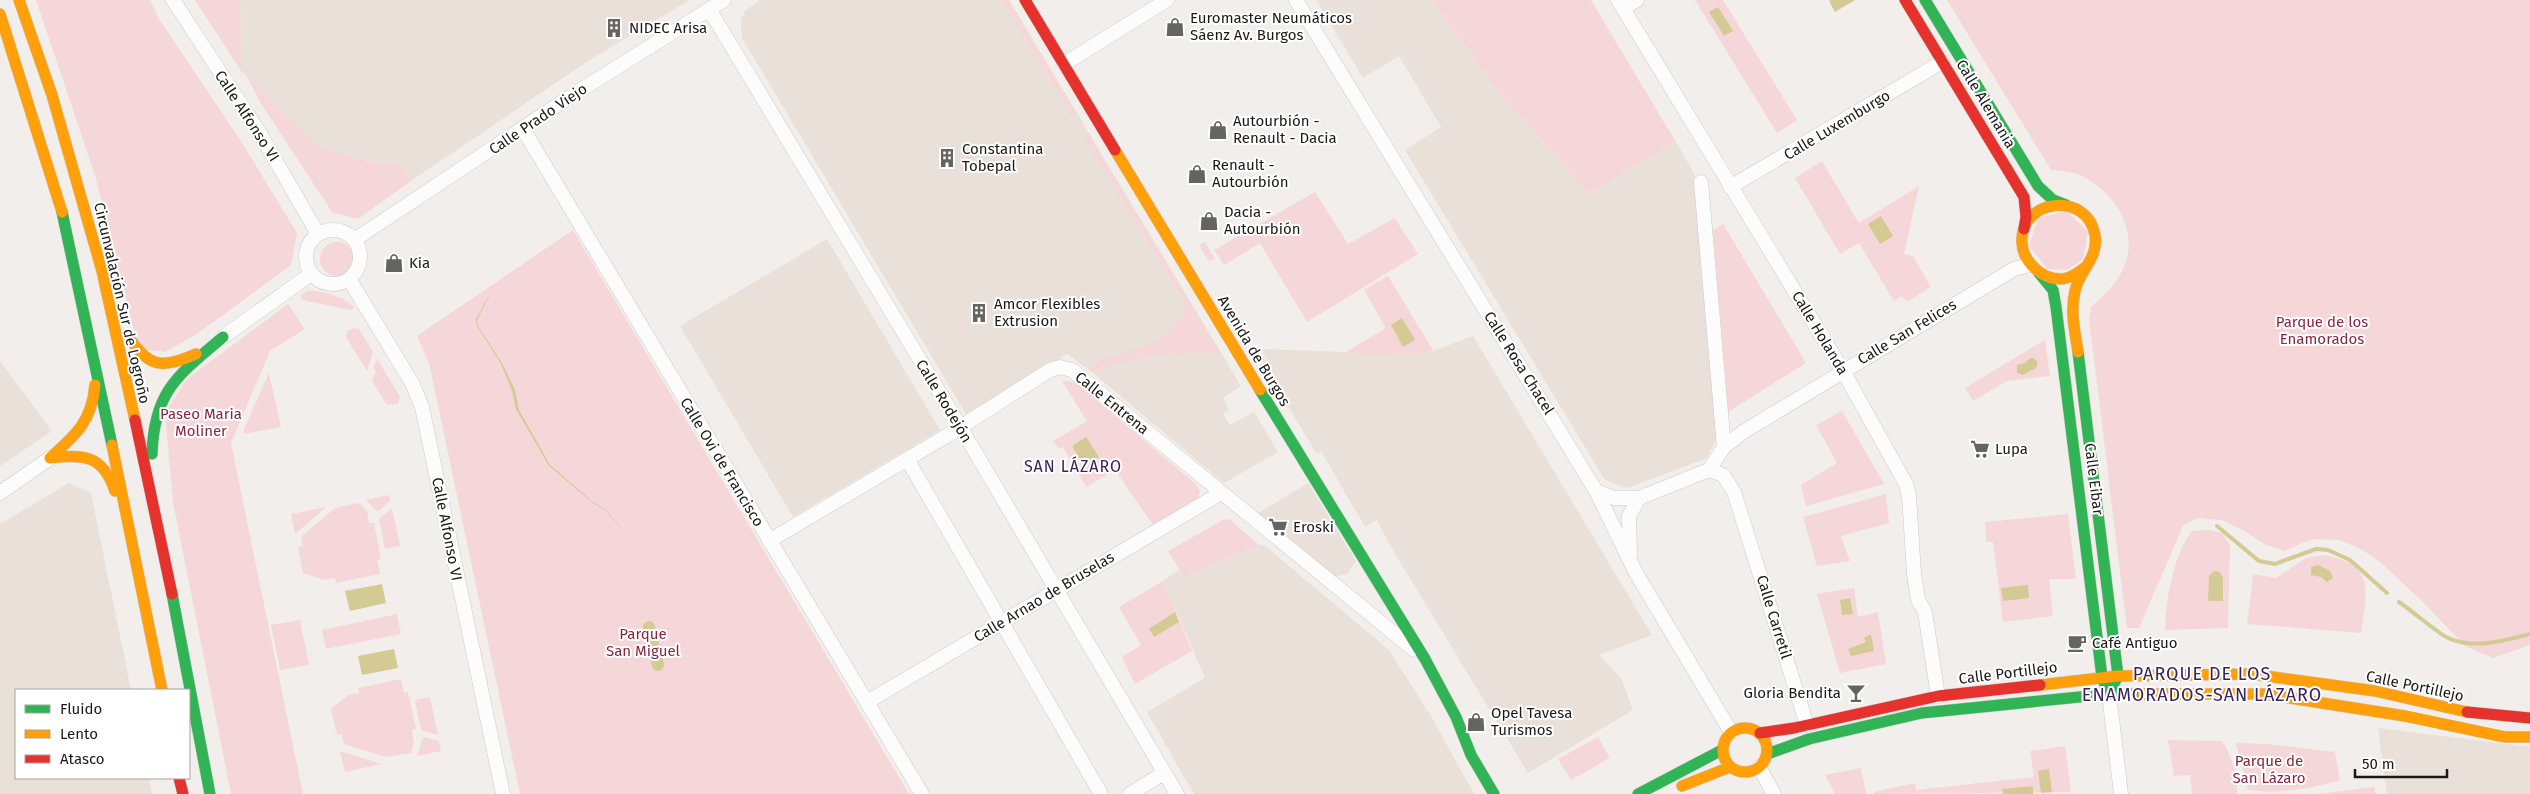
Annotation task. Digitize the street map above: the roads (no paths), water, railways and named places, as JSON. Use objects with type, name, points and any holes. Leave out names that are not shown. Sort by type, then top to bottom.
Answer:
[{"type":"main road","name":"Circunvalación Sur de Logroño","points":[[19,0],[52,95],[102,271],[164,554],[190,689]]},
{"type":"main road","name":"Avenida de Burgos","points":[[1025,0],[1334,513],[1425,659],[1456,717],[1471,755],[1494,794]]},
{"type":"main road","name":"Calle Alemania","points":[[1905,0],[2024,197],[2026,217],[2024,229]]},
{"type":"main road","name":"Calle Alemania","points":[[1926,0],[2038,186],[2053,200],[2071,206]]},
{"type":"main road","points":[[0,14],[67,226],[162,689]]},
{"type":"main road","points":[[78,183],[100,231],[128,336],[166,529],[164,554]]},
{"type":"main road","points":[[2049,206],[2071,206],[2084,214],[2092,225],[2096,239],[2094,252],[2087,266],[2075,275],[2060,279],[2035,269],[2023,252],[2022,240],[2024,229],[2032,216],[2049,206]]},
{"type":"main road","name":"Calle Eibar","points":[[2087,266],[2076,285],[2072,304],[2118,676]]},
{"type":"main road","name":"Calle Eibar","points":[[2035,269],[2053,290],[2056,307],[2102,677],[2109,694]]},
{"type":"main road","points":[[128,336],[142,356],[156,364],[168,365],[202,350],[224,337]]},
{"type":"main road","points":[[152,454],[154,418],[164,393],[174,380],[224,337]]},
{"type":"main road","points":[[50,458],[77,435],[91,415],[95,394],[95,357]]},
{"type":"main road","points":[[50,458],[79,454],[101,465],[112,480],[119,510],[132,538]]},
{"type":"main road","name":"Calle Portillejo","points":[[1760,733],[1938,696],[2118,676],[2251,674],[2374,691],[2456,711],[2530,718]]},
{"type":"main road","points":[[2109,694],[2118,676]]},
{"type":"main road","name":"Circunvalación Sur de Logroño","points":[[190,690],[210,794]]},
{"type":"main road","name":"Calle Portillejo","points":[[1767,754],[1809,739],[1922,713],[2109,694],[2264,694],[2406,716],[2455,728],[2505,737],[2530,737]]},
{"type":"main road","name":"Avenida de Burgos","points":[[1456,717],[1479,745]]},
{"type":"main road","points":[[1746,727],[1760,733],[1766,743],[1767,754],[1759,767],[1746,773],[1730,767],[1724,759],[1722,750],[1724,741],[1731,732],[1746,727]]},
{"type":"main road","points":[[1638,794],[1722,750]]},
{"type":"main road","points":[[1671,791],[1730,767]]},
{"type":"main road","points":[[179,779],[183,794]]},
{"type":"street","name":"Calle Alfonso VI","points":[[173,0],[259,132],[318,234]]},
{"type":"street","name":"Calle Prado Viejo","points":[[354,240],[571,96],[724,0]]},
{"type":"street","points":[[1064,64],[1168,0]]},
{"type":"street","name":"Calle Rosa Chacel","points":[[1296,0],[1596,491],[1636,573],[1731,732]]},
{"type":"street","points":[[1621,4],[1637,0]]},
{"type":"street","name":"Calle Holanda","points":[[1621,4],[1843,371],[1906,484],[1909,496],[1916,587],[1918,600],[1925,612],[1938,696]]},
{"type":"street","name":"Calle Rodejón","points":[[709,9],[960,427],[1177,794]]},
{"type":"street","name":"Calle Luxemburgo","points":[[1730,187],[1942,62]]},
{"type":"street","name":"Calle Ovi de Francisco","points":[[523,129],[922,794]]},
{"type":"street","points":[[1702,182],[1724,447]]},
{"type":"street","points":[[326,231],[341,231],[354,240],[360,256],[355,273],[349,279],[342,284],[325,284],[311,274],[305,257],[307,248],[318,234],[326,231]]},
{"type":"street","points":[[2014,269],[2023,252]]},
{"type":"street","name":"Calle San Felices","points":[[1709,470],[1724,447],[1843,371],[2014,269],[2035,269]]},
{"type":"street","points":[[224,337],[311,274]]},
{"type":"street","name":"Calle Alfonso VI","points":[[349,279],[412,383],[422,407],[503,794]]},
{"type":"street","name":"Calle Entrena","points":[[769,541],[960,427],[1050,370],[1060,366],[1072,370],[1425,659]]},
{"type":"street","points":[[0,493],[50,458]]},
{"type":"street","points":[[907,459],[1101,794]]},
{"type":"street","points":[[1596,491],[1614,498],[1638,498],[1709,470]]},
{"type":"street","name":"Calle Carretil","points":[[1709,470],[1723,475],[1730,482],[1741,509],[1807,724]]},
{"type":"street","name":"Calle Arnao de Bruselas","points":[[867,702],[1220,493]]},
{"type":"street","points":[[1636,573],[1628,549],[1628,533],[1629,516],[1638,498]]},
{"type":"street","name":"Calle Eibar","points":[[2109,694],[2121,794]]},
{"type":"street","points":[[1759,767],[1774,794]]},
{"type":"street","points":[[1130,794],[1164,773]]},
{"type":"waterway","points":[[2217,526],[2259,561],[2275,564],[2316,549],[2328,550],[2350,560],[2387,593]]},
{"type":"waterway","points":[[2399,602],[2440,633],[2456,641],[2477,644],[2488,643],[2530,634]]},
{"type":"waterway","points":[[649,627],[658,665]]},
{"type":"place","name":"Euromaster Neumáticos Sáenz Av. Burgos","points":[[1175,27]]},
{"type":"place","name":"NIDEC Arisa","points":[[614,28]]},
{"type":"place","name":"Autourbión - Renault - Dacia","points":[[1218,130]]},
{"type":"place","name":"Constantina Tobepal","points":[[947,158]]},
{"type":"place","name":"Renault - Autourbión","points":[[1197,174]]},
{"type":"place","name":"Dacia - Autourbión","points":[[1209,221]]},
{"type":"place","name":"Kia","points":[[394,263]]},
{"type":"place","name":"Amcor Flexibles Extrusion","points":[[979,313]]},
{"type":"place","name":"Lupa","points":[[1980,449]]},
{"type":"place","name":"Eroski","points":[[1278,527]]},
{"type":"place","name":"Café Antiguo","points":[[2077,643]]},
{"type":"place","name":"Gloria Bendita","points":[[1856,693]]},
{"type":"place","name":"Opel Tavesa Turismos","points":[[1476,722]]},
{"type":"district","name":"SAN LÁZARO","points":[[1073,466]]},
{"type":"district","name":"PARQUE DE LOS ENAMORADOS-SAN LÁZARO","points":[[2202,684]]},
{"type":"park label","name":"Parque de los Enamorados","points":[[2322,330]]},
{"type":"park label","name":"Paseo Maria Moliner","points":[[201,422]]},
{"type":"park label","name":"Parque San Miguel","points":[[643,642]]},
{"type":"park label","name":"Parque de San Lázaro","points":[[2269,770]]}]
